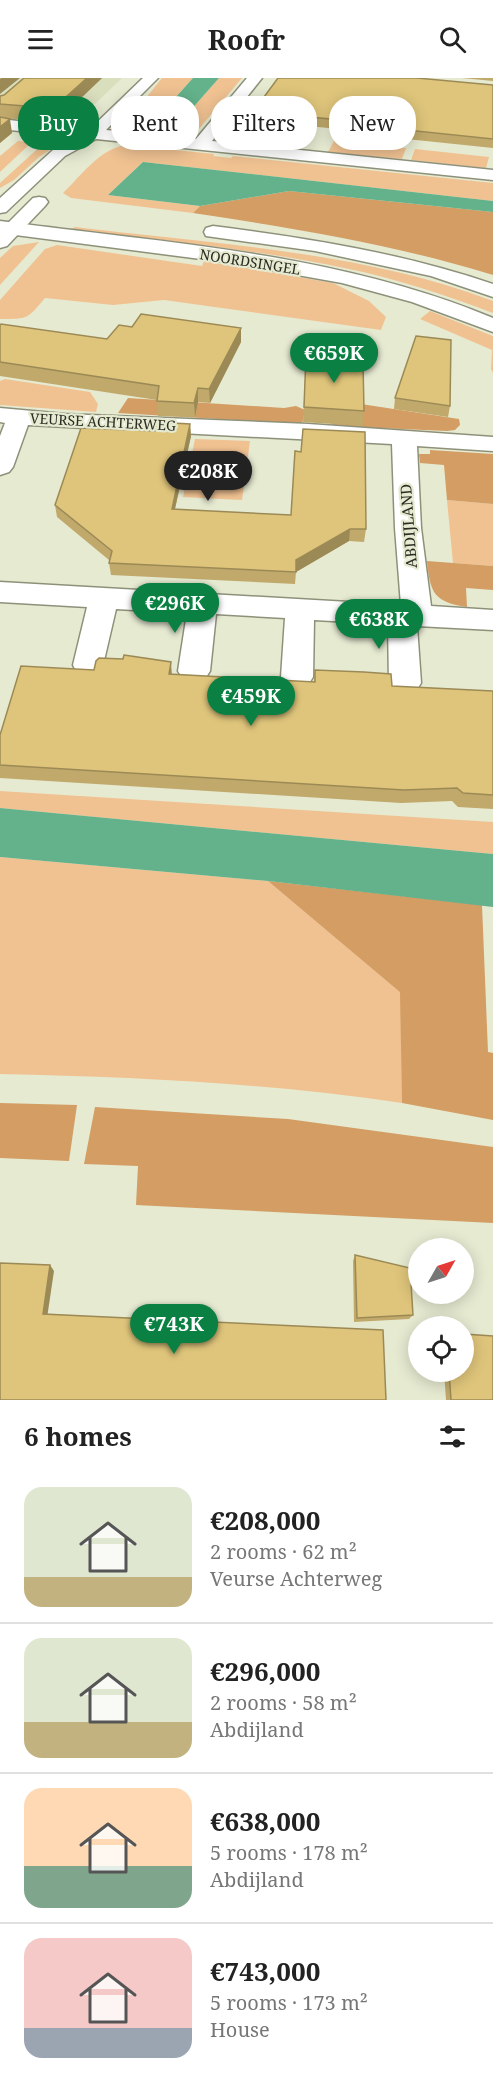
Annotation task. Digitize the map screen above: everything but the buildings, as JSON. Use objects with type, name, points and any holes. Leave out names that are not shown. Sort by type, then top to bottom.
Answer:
[{"type":"street","points":[[99,128],[151,78]]},
{"type":"street","points":[[200,145],[255,78]]},
{"type":"street","points":[[0,124],[18,126]]},
{"type":"street","points":[[99,135],[493,175]]},
{"type":"street","points":[[1,206],[64,150]]},
{"type":"street","points":[[79,162],[87,155],[88,150]]},
{"type":"street","points":[[4,233],[47,194]]},
{"type":"street","points":[[1,206],[55,212]]},
{"type":"street","name":"NOORDSINGEL","points":[[196,230],[315,245],[436,271],[493,291]]},
{"type":"street","name":"NOORDSINGEL","points":[[4,233],[267,262],[366,283],[428,302],[493,326]]},
{"type":"street","points":[[0,467],[10,417]]},
{"type":"street","name":"VEURSE ACHTERWEG","points":[[10,417],[404,437],[493,444]]},
{"type":"street","name":"ABDIJLAND","points":[[404,437],[410,615],[405,683]]},
{"type":"street","points":[[0,592],[493,620]]},
{"type":"street","points":[[88,665],[104,598]]},
{"type":"street","points":[[194,671],[203,604]]},
{"type":"street","points":[[297,677],[300,610]]},
{"type":"shaded area","points":[[0,78],[122,78],[99,100],[99,96],[18,96],[18,116],[0,114]]},
{"type":"shaded area","points":[[162,78],[193,78],[176,96],[148,96]]},
{"type":"shaded area","points":[[193,78],[219,78],[199,101],[199,96],[177,96]]},
{"type":"shaded area","points":[[219,78],[242,78],[227,96],[211,96],[211,115],[199,129],[199,101]]},
{"type":"shaded area","points":[[18,141],[18,150],[23,150],[0,172],[0,156]]},
{"type":"shaded area","points":[[416,149],[489,157],[486,168],[411,160]]},
{"type":"shaded area","points":[[36,150],[50,150],[14,180],[0,188],[0,183]]},
{"type":"shaded area","points":[[175,150],[231,158],[233,156],[493,183],[493,201],[143,162],[108,195],[200,206],[193,213],[71,198],[63,193],[108,151]]},
{"type":"shaded area","points":[[329,150],[405,150],[402,159],[328,152]]},
{"type":"shaded area","points":[[143,162],[493,201],[493,212],[289,191],[200,206],[108,195]]},
{"type":"shaded area","points":[[289,191],[493,212],[493,275],[344,238],[193,213],[200,206]]},
{"type":"shaded area","points":[[75,227],[234,245],[339,260],[443,284],[493,301],[493,313],[382,277],[310,261],[243,250],[72,229]]},
{"type":"shaded area","points":[[39,242],[0,285],[0,258],[13,246]]},
{"type":"shaded area","points":[[57,245],[202,266],[204,261],[333,283],[369,301],[386,317],[381,330],[164,300],[113,305],[45,298],[27,316],[17,319],[0,319],[0,300],[45,249]]},
{"type":"shaded area","points":[[430,311],[493,336],[493,373],[491,369],[492,350],[420,319]]},
{"type":"shaded area","points":[[5,379],[90,392],[98,404],[96,412],[0,405],[0,381]]},
{"type":"shaded area","points":[[128,398],[284,408],[296,406],[305,410],[302,424],[118,413]]},
{"type":"shaded area","points":[[361,404],[459,419],[460,425],[455,430],[447,431],[333,426],[331,414]]},
{"type":"shaded area","points":[[195,439],[250,441],[242,500],[183,497]]},
{"type":"shaded area","points":[[430,450],[493,454],[493,504],[447,500],[444,465],[420,463],[419,454],[430,454]]},
{"type":"shaded area","points":[[447,500],[493,504],[493,566],[453,563]]},
{"type":"shaded area","points":[[427,561],[493,566],[493,590],[466,588],[467,607],[447,602],[441,599],[432,588]]},
{"type":"shaded area","points":[[0,791],[493,822],[493,854],[0,808]]},
{"type":"shaded area","points":[[0,808],[493,854],[493,907],[268,881],[0,857]]},
{"type":"shaded area","points":[[0,857],[268,881],[401,992],[402,1103],[302,1090],[202,1082],[0,1074]]},
{"type":"shaded area","points":[[268,881],[482,905],[488,1052],[493,1053],[493,1120],[402,1103],[400,992]]},
{"type":"shaded area","points":[[0,1103],[77,1105],[69,1161],[0,1158]]},
{"type":"shaded area","points":[[95,1107],[288,1119],[493,1147],[493,1223],[136,1205],[138,1166],[84,1164]]}]
